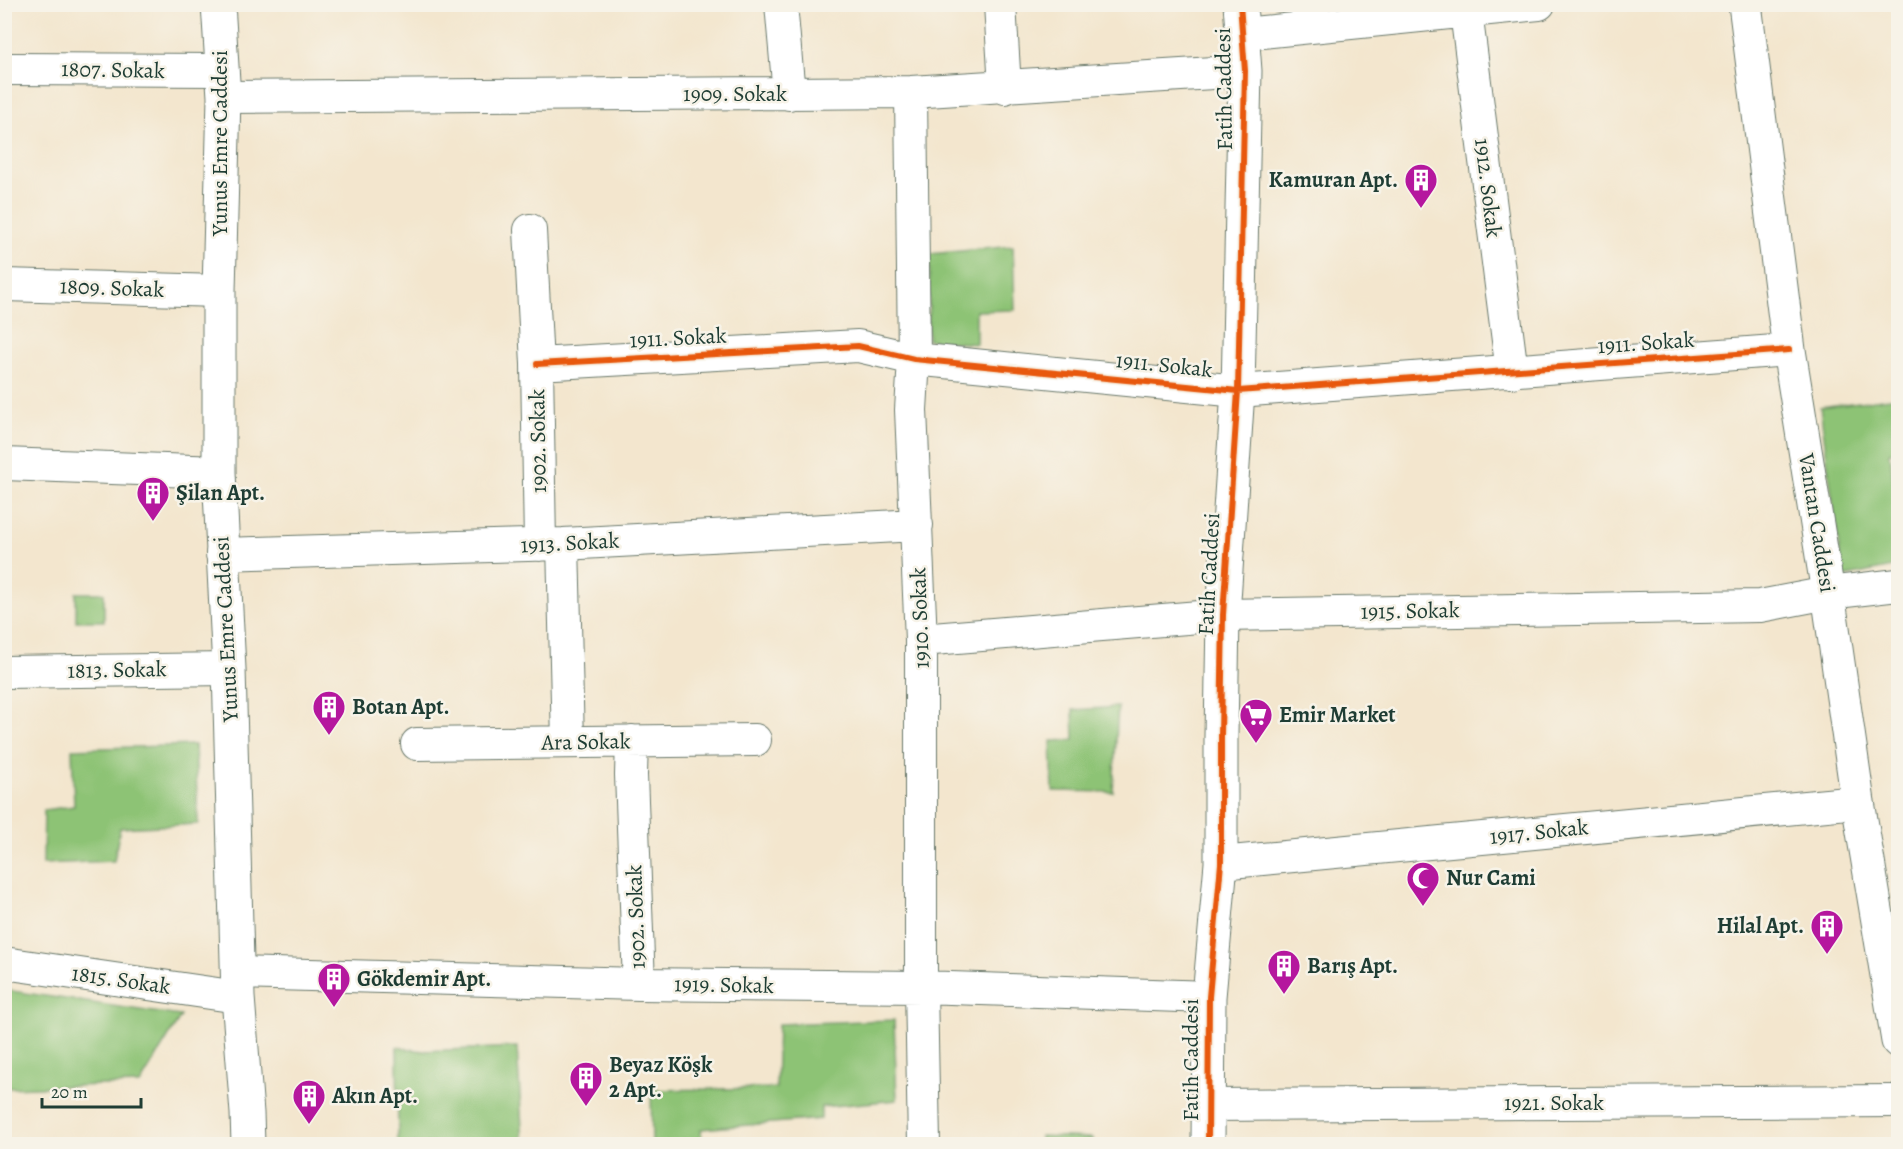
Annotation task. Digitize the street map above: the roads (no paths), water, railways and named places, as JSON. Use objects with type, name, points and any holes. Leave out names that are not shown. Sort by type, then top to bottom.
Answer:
[{"type":"street","name":"Yunus Emre Caddesi","points":[[218,4],[223,84],[219,291],[219,472],[230,669],[239,985],[248,1144]]},
{"type":"street","points":[[781,4],[789,93]]},
{"type":"street","points":[[1000,4],[1005,88]]},
{"type":"street","points":[[1241,19],[1539,4]]},
{"type":"street","name":"Vantan Caddesi","points":[[1745,4],[1789,350],[1828,593],[1858,801],[1899,1041]]},
{"type":"street","name":"1912. Sokak","points":[[1466,8],[1512,372]]},
{"type":"street","name":"Fatih Caddesi","points":[[1208,1144],[1209,997],[1221,863],[1224,615],[1238,391],[1245,71],[1241,19]]},
{"type":"street","name":"1807. Sokak","points":[[4,69],[223,84]]},
{"type":"street","name":"1909. Sokak","points":[[223,84],[789,93],[911,92],[1005,88],[1245,71]]},
{"type":"street","name":"1910. Sokak","points":[[911,92],[914,359],[911,410],[921,640],[921,987],[924,1144]]},
{"type":"street","name":"1902. Sokak","points":[[530,230],[537,364],[568,742]]},
{"type":"street","name":"1809. Sokak","points":[[4,285],[219,291]]},
{"type":"street","name":"1911. Sokak","points":[[537,364],[858,346],[914,359],[1238,391],[1789,350]]},
{"type":"street","points":[[4,464],[219,472]]},
{"type":"street","name":"1913. Sokak","points":[[222,554],[552,544],[916,525]]},
{"type":"street","name":"1915. Sokak","points":[[921,640],[1224,615],[1760,606],[1828,593],[1899,585]]},
{"type":"street","name":"1813. Sokak","points":[[4,672],[230,669]]},
{"type":"street","name":"Ara Sokak","points":[[417,744],[756,740]]},
{"type":"street","name":"1902. Sokak","points":[[632,741],[639,984]]},
{"type":"street","name":"1917. Sokak","points":[[1221,863],[1858,801]]},
{"type":"street","name":"1815. Sokak","points":[[4,963],[239,985]]},
{"type":"street","name":"1919. Sokak","points":[[239,985],[639,984],[921,987],[1209,997]]},
{"type":"street","name":"1921. Sokak","points":[[1209,1105],[1899,1101]]},
{"type":"place","name":"Kamuran Apt.","points":[[1421,209]]},
{"type":"place","name":"Şilan Apt.","points":[[153,522]]},
{"type":"place","name":"Botan Apt.","points":[[329,736]]},
{"type":"place","name":"Emir Market","points":[[1256,744]]},
{"type":"place","name":"Nur Cami","points":[[1423,907]]},
{"type":"place","name":"Hilal Apt.","points":[[1827,955]]},
{"type":"place","name":"Barış Apt.","points":[[1284,995]]},
{"type":"place","name":"Gökdemir Apt.","points":[[334,1008]]},
{"type":"place","name":"Beyaz Köşk 2 Apt.","points":[[586,1107]]},
{"type":"place","name":"Akın Apt.","points":[[309,1125]]}]
